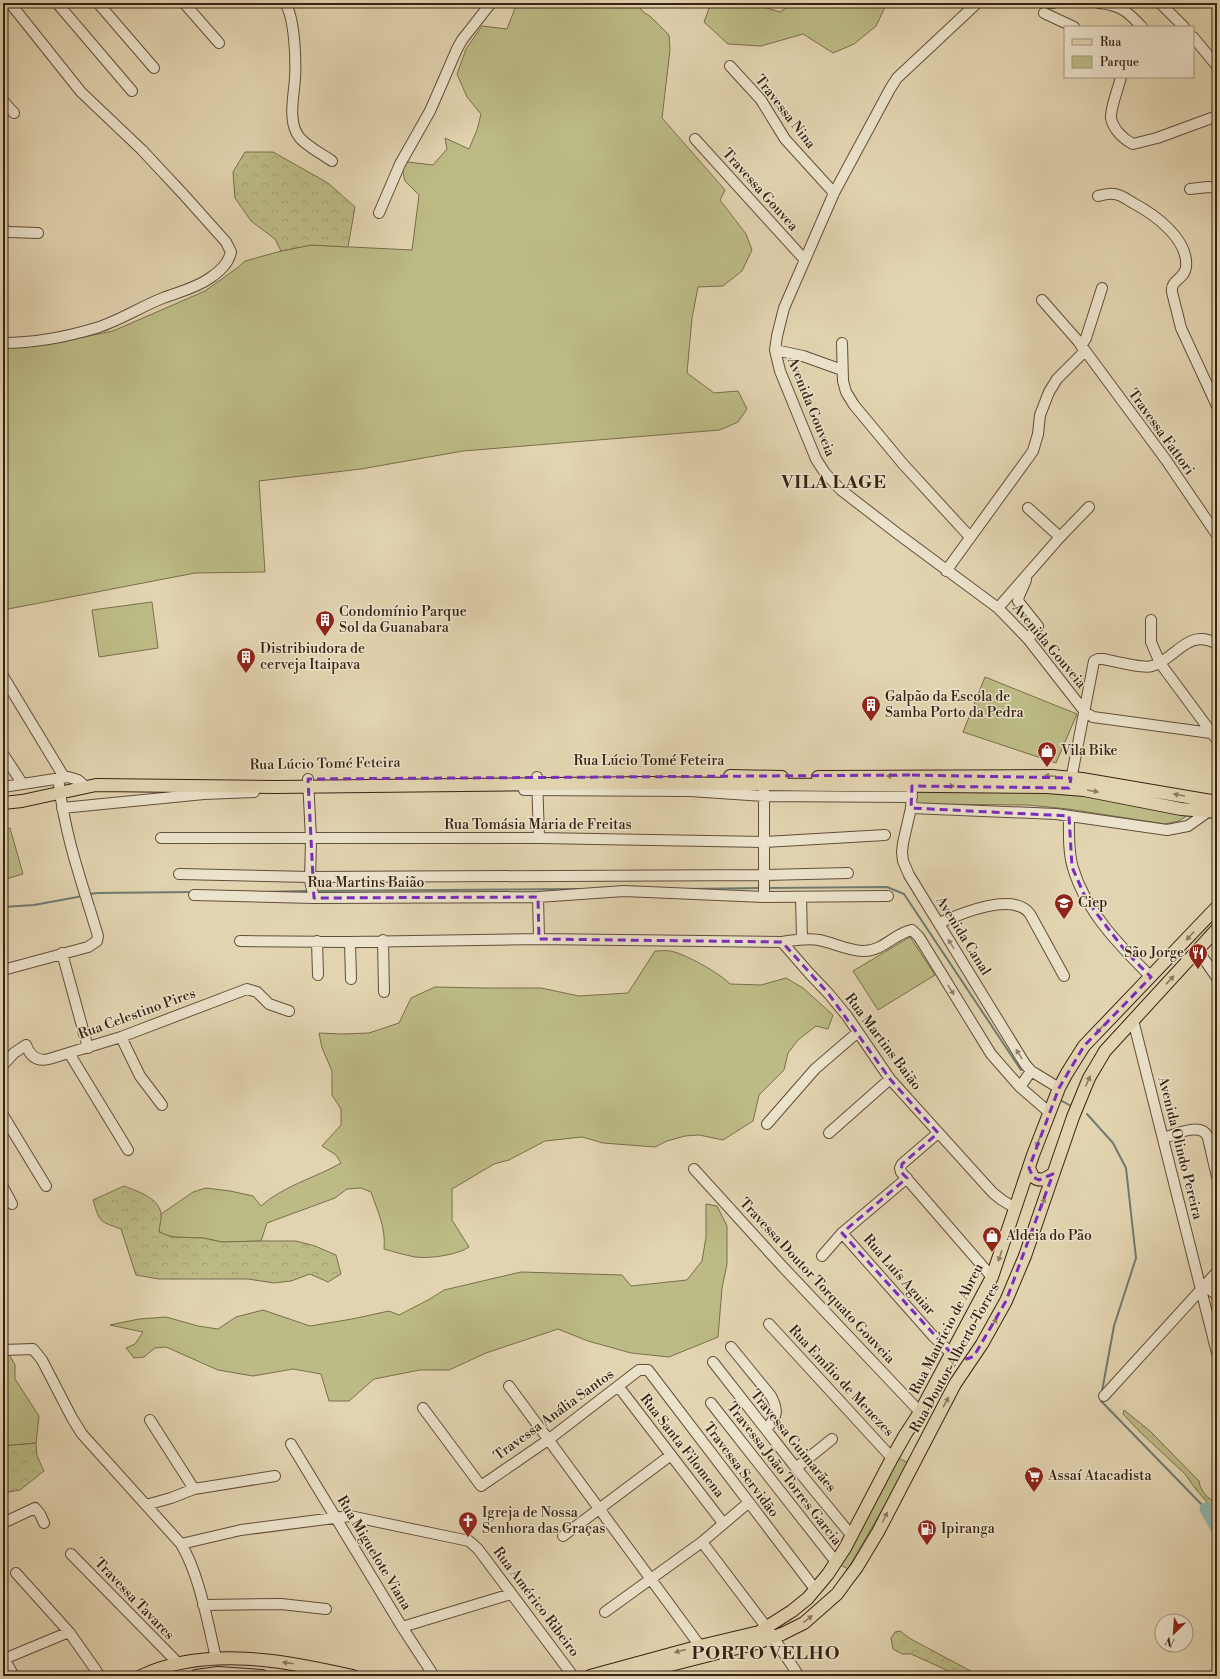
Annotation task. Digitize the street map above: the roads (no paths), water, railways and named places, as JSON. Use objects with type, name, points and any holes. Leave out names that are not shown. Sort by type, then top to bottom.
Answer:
[{"type":"main road","name":"Rua Lúcio Tomé Feteira","points":[[3,802],[22,801],[46,795],[54,787],[82,783],[96,785],[308,786],[649,783],[764,786],[1042,786],[1070,783],[1118,796],[1181,809],[1214,808]]},
{"type":"main road","name":"Rua Maurício de Abreu","points":[[766,1633],[808,1598],[836,1562],[852,1536],[892,1458],[920,1412],[992,1277],[1028,1168],[1066,1073],[1084,1046],[1217,907]]},
{"type":"main road","name":"Rua Doutor Alberto Torres","points":[[766,1633],[782,1634],[804,1623],[837,1594],[851,1576],[878,1532],[955,1384],[974,1356],[1006,1301],[1025,1256],[1073,1117],[1095,1066],[1105,1051],[1197,949],[1217,929]]},
{"type":"main road","points":[[1028,1168],[1033,1177],[1044,1181],[1053,1174]]},
{"type":"main road","points":[[962,1374],[961,1368],[957,1363],[952,1361],[951,1354],[967,1359],[974,1356]]},
{"type":"main road","points":[[590,1676],[700,1646],[766,1633]]},
{"type":"main road","points":[[627,1676],[646,1674],[766,1633]]},
{"type":"main road","points":[[141,1676],[178,1663],[216,1658],[291,1663],[353,1676]]},
{"type":"main road","points":[[198,1676],[218,1673],[262,1676]]},
{"type":"street","points":[[3,343],[34,342],[108,324],[137,309],[193,287],[209,279],[225,265],[231,252],[230,248],[221,237],[142,150],[81,92],[10,3]]},
{"type":"street","points":[[57,3],[132,91]]},
{"type":"street","points":[[98,3],[154,68]]},
{"type":"street","points":[[184,3],[220,43]]},
{"type":"street","points":[[286,3],[291,22],[296,56],[292,113],[294,123],[299,137],[332,161]]},
{"type":"street","points":[[379,213],[400,164],[430,111],[457,49],[462,40],[491,3]]},
{"type":"street","name":"Avenida Gouveia","points":[[977,3],[897,78],[890,89],[834,193],[804,260],[784,308],[775,350],[780,371],[788,391],[816,459],[825,473],[841,490],[946,571],[998,608],[1028,639],[1085,712]]},
{"type":"street","points":[[1053,3],[1044,8],[1072,26]]},
{"type":"street","points":[[1099,3],[1120,7],[1141,26]]},
{"type":"street","points":[[1160,3],[1183,26]]},
{"type":"street","points":[[1194,38],[1217,65]]},
{"type":"street","name":"Travessa Nina","points":[[730,66],[761,100],[785,139],[834,193]]},
{"type":"street","points":[[1121,78],[1111,117],[1118,133],[1133,144],[1157,138],[1217,116]]},
{"type":"street","points":[[3,101],[14,113]]},
{"type":"street","name":"Travessa Gouvea","points":[[695,139],[804,260]]},
{"type":"street","points":[[1190,189],[1208,187],[1217,188]]},
{"type":"street","points":[[1098,196],[1115,194],[1142,207],[1168,228],[1183,249],[1186,267],[1182,276],[1173,284],[1171,288],[1181,328],[1216,401]]},
{"type":"street","points":[[3,230],[9,232],[38,233]]},
{"type":"street","points":[[946,571],[1033,451],[1038,434],[1040,415],[1049,392],[1057,379],[1083,348],[1102,288]]},
{"type":"street","name":"Travessa Fattori","points":[[1042,300],[1083,348],[1166,460],[1217,535]]},
{"type":"street","points":[[842,344],[842,370],[846,392],[862,416],[970,536]]},
{"type":"street","points":[[775,350],[803,356],[842,370]]},
{"type":"street","points":[[998,608],[1026,574],[1089,507]]},
{"type":"street","points":[[1028,508],[1060,537]]},
{"type":"street","points":[[1026,574],[1025,584],[1018,601],[1038,626],[1028,639]]},
{"type":"street","points":[[1151,620],[1152,642],[1160,663],[1214,736]]},
{"type":"street","points":[[1070,783],[1094,662],[1098,659],[1103,659],[1150,667],[1160,663],[1185,644],[1196,640],[1210,640],[1217,644]]},
{"type":"street","points":[[3,676],[61,785],[62,808],[73,856],[98,936],[97,941],[88,947],[3,970]]},
{"type":"street","points":[[1085,712],[1093,717],[1214,736]]},
{"type":"street","points":[[3,754],[22,783]]},
{"type":"street","name":"Rua Lúcio Tomé Feteira","points":[[3,787],[22,783],[61,785]]},
{"type":"street","points":[[537,784],[539,838]]},
{"type":"street","points":[[62,808],[204,794],[308,786],[311,839],[310,879],[313,895]]},
{"type":"street","points":[[764,786],[765,885]]},
{"type":"street","name":"Avenida Canal","points":[[912,786],[911,808],[902,852],[903,861],[909,875],[1030,1071],[1059,1088]]},
{"type":"street","points":[[911,808],[1019,811],[1069,816],[1167,830],[1188,826],[1214,808]]},
{"type":"street","points":[[1069,816],[1072,867],[1087,902],[1127,953],[1151,977]]},
{"type":"street","name":"Rua Tomásia Maria de Freitas","points":[[161,838],[539,838],[765,842],[885,835]]},
{"type":"street","points":[[179,874],[310,879],[765,885],[848,873]]},
{"type":"street","name":"Rua Martins Baião","points":[[194,895],[538,897],[624,891],[765,885],[801,897],[888,896]]},
{"type":"street","points":[[538,897],[539,939]]},
{"type":"street","points":[[801,897],[802,939]]},
{"type":"street","points":[[939,924],[959,914],[982,908],[1011,904],[1019,906],[1026,909],[1030,914],[1064,976]]},
{"type":"street","points":[[240,941],[350,942],[383,940],[539,939],[782,942],[802,939],[818,940],[851,949],[865,951],[878,948],[909,930],[912,930],[916,933],[991,1054],[1020,1087],[1050,1113]]},
{"type":"street","points":[[383,940],[384,992]]},
{"type":"street","points":[[317,941],[318,975]]},
{"type":"street","points":[[350,942],[351,979]]},
{"type":"street","name":"Rua Martins Baião","points":[[782,942],[809,974],[828,993],[858,1032],[890,1079],[993,1193],[1015,1208]]},
{"type":"street","points":[[1197,949],[1217,978]]},
{"type":"street","points":[[62,953],[88,1048]]},
{"type":"street","name":"Rua Celestino Pires","points":[[3,1065],[14,1053],[26,1045],[29,1054],[41,1061],[121,1037],[247,989],[257,992],[269,1004],[289,1010]]},
{"type":"street","name":"Avenida Olindo Pereira","points":[[1133,1020],[1203,1288],[1217,1353]]},
{"type":"street","points":[[767,1124],[815,1069],[858,1032]]},
{"type":"street","points":[[121,1037],[140,1076],[162,1105]]},
{"type":"street","points":[[69,1053],[77,1069],[128,1150]]},
{"type":"street","points":[[1020,1087],[1030,1071]]},
{"type":"street","points":[[829,1133],[890,1079]]},
{"type":"street","points":[[3,1115],[46,1186]]},
{"type":"street","points":[[1164,1138],[1194,1129],[1203,1130],[1207,1133],[1217,1177]]},
{"type":"street","points":[[938,1133],[902,1164],[900,1168],[901,1172],[992,1277]]},
{"type":"street","name":"Travessa Doutor Torquato Gouveia","points":[[694,1169],[782,1266],[920,1412]]},
{"type":"street","points":[[822,1256],[842,1233],[907,1178]]},
{"type":"street","points":[[3,1187],[12,1204]]},
{"type":"street","name":"Rua Luís Aguiar","points":[[842,1233],[933,1336],[951,1354]]},
{"type":"street","points":[[1104,1396],[1217,1272]]},
{"type":"street","points":[[1203,1288],[1217,1296]]},
{"type":"street","name":"Rua Emílio de Menezes","points":[[768,1324],[892,1458]]},
{"type":"street","points":[[731,1347],[771,1396],[776,1405],[776,1417],[766,1429]]},
{"type":"street","points":[[3,1350],[33,1349],[42,1360],[82,1434],[181,1544],[188,1555],[203,1605],[216,1658]]},
{"type":"street","name":"Travessa Guimarães","points":[[713,1362],[796,1468],[852,1536]]},
{"type":"street","name":"Travessa Anália Santos","points":[[422,1408],[481,1486],[548,1440],[639,1370],[644,1369]]},
{"type":"street","name":"Travessa Servidão","points":[[644,1369],[648,1370],[653,1376],[748,1503],[815,1589]]},
{"type":"street","points":[[508,1386],[700,1646]]},
{"type":"street","name":"Rua Santa Filomena","points":[[618,1386],[723,1523]]},
{"type":"street","name":"Travessa João Torres Garcia","points":[[711,1403],[836,1562]]},
{"type":"street","points":[[150,1420],[194,1489]]},
{"type":"street","points":[[796,1468],[832,1439]]},
{"type":"street","name":"Rua Miguelote Viana","points":[[291,1444],[402,1627],[434,1676]]},
{"type":"street","points":[[563,1536],[671,1455]]},
{"type":"street","points":[[146,1505],[171,1498],[194,1489],[275,1476]]},
{"type":"street","points":[[605,1612],[652,1580],[702,1542],[748,1503]]},
{"type":"street","points":[[3,1523],[35,1508],[40,1514],[44,1523]]},
{"type":"street","name":"Rua Américo Ribeiro","points":[[181,1544],[241,1530],[336,1518],[360,1517],[469,1541],[478,1549],[573,1676]]},
{"type":"street","points":[[702,1542],[766,1633],[799,1676]]},
{"type":"street","name":"Travessa Tavares","points":[[71,1554],[178,1663]]},
{"type":"street","points":[[16,1572],[69,1632],[100,1676]]},
{"type":"street","points":[[402,1627],[511,1594]]},
{"type":"street","points":[[203,1605],[281,1604],[326,1609]]},
{"type":"street","points":[[14,1676],[4,1658],[69,1632]]},
{"type":"waterway","points":[[767,888],[887,887],[904,894],[1021,1070]]},
{"type":"waterway","points":[[683,889],[761,888]]},
{"type":"waterway","points":[[315,891],[577,889]]},
{"type":"waterway","points":[[259,892],[309,891]]},
{"type":"waterway","points":[[89,894],[193,892]]},
{"type":"waterway","points":[[3,907],[34,905],[83,896]]},
{"type":"waterway","points":[[1062,1101],[1071,1106]]},
{"type":"waterway","points":[[1087,1114],[1113,1143],[1126,1168],[1136,1258],[1114,1326],[1102,1391]]},
{"type":"waterway","points":[[1101,1397],[1101,1401],[1206,1509]]},
{"type":"waterway","points":[[1206,1509],[1217,1528]]},
{"type":"place","name":"Condomínio Parque Sol da Guanabara","points":[[325,637]]},
{"type":"place","name":"Distribiudora de cerveja Itaipava","points":[[246,674]]},
{"type":"place","name":"Galpão da Escola de Samba Porto da Pedra","points":[[871,722]]},
{"type":"place","name":"Vila Bike","points":[[1047,768]]},
{"type":"place","name":"Ciep","points":[[1064,920]]},
{"type":"place","name":"São Jorge","points":[[1198,970]]},
{"type":"place","name":"Aldeia do Pão","points":[[992,1253]]},
{"type":"place","name":"Assaí Atacadista","points":[[1034,1493]]},
{"type":"place","name":"Igreja de Nossa Senhora das Graças","points":[[468,1538]]},
{"type":"place","name":"Ipiranga","points":[[927,1546]]},
{"type":"district","name":"VILA LAGE","points":[[834,482]]},
{"type":"district","name":"PORTO VELHO","points":[[766,1653]]}]
